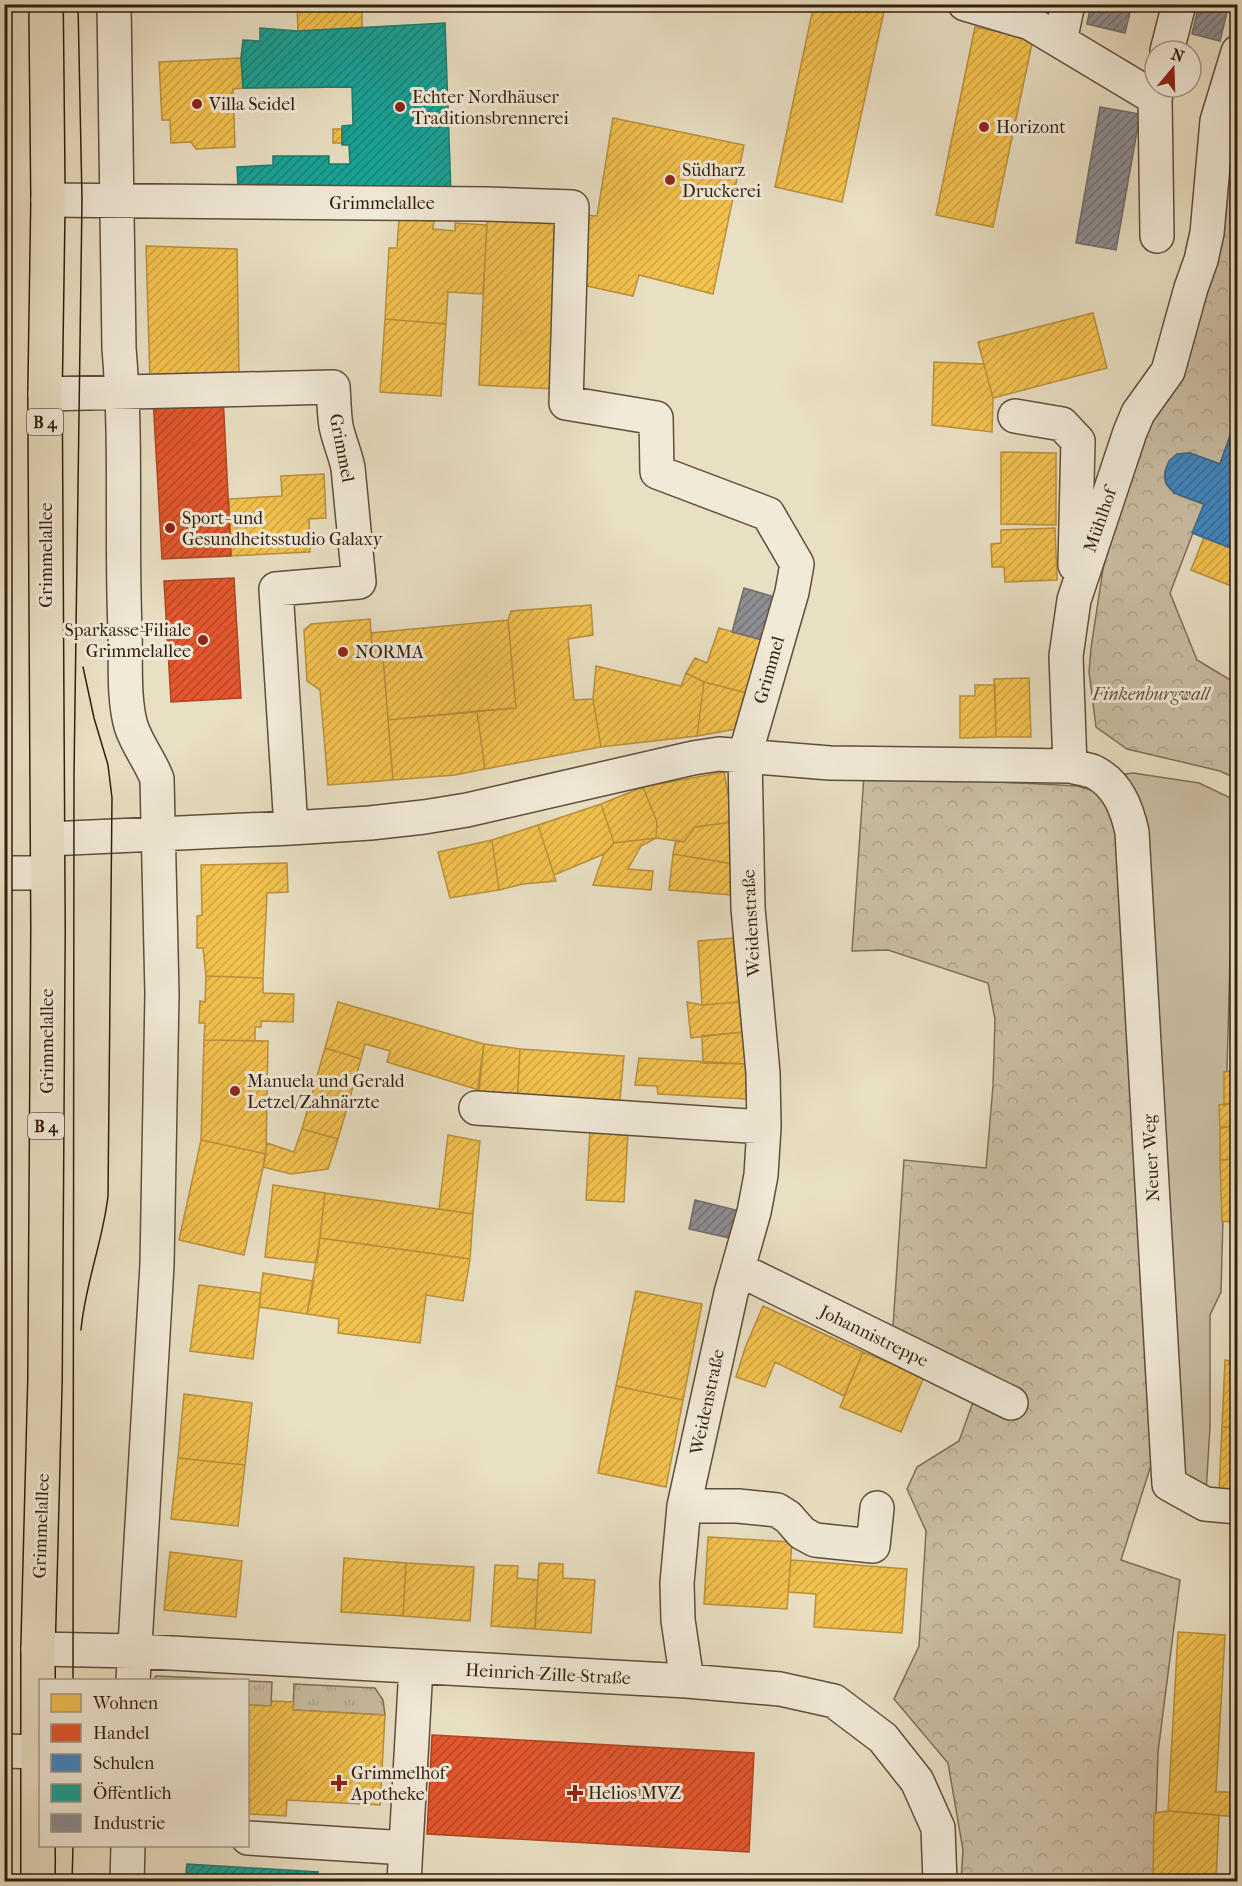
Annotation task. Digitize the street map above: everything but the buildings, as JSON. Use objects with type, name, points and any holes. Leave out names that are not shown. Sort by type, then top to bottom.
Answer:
[{"type":"main road","name":"Grimmelallee","points":[[38,1881],[38,1648],[45,1379],[48,873],[45,394],[48,200],[46,4]]},
{"type":"street","points":[[114,4],[119,348],[123,392],[124,616],[128,701],[131,724],[137,743],[153,767],[157,779],[162,994],[157,1265],[134,1666]]},
{"type":"street","points":[[965,4],[1030,23],[1143,85]]},
{"type":"street","points":[[1060,41],[1068,4]]},
{"type":"street","points":[[1170,39],[1179,4]]},
{"type":"street","name":"Mühlhof","points":[[1082,769],[1066,656],[1074,600],[1130,432],[1138,413],[1168,371],[1207,233],[1217,121],[1238,52]]},
{"type":"street","points":[[1157,99],[1157,236]]},
{"type":"street","name":"Grimmelallee","points":[[48,200],[486,204],[572,207]]},
{"type":"street","name":"Grimmel","points":[[572,207],[566,403],[656,418],[657,472],[768,514],[797,564],[792,592],[745,755]]},
{"type":"street","name":"Grimmel","points":[[45,394],[333,387],[335,424],[348,468],[359,582],[276,589],[291,828]]},
{"type":"street","points":[[1015,416],[1062,424],[1078,441],[1074,600]]},
{"type":"street","points":[[48,839],[291,828],[424,817],[467,810],[719,754],[830,763],[1082,769]]},
{"type":"street","name":"Weidenstraße","points":[[687,1681],[678,1620],[677,1583],[684,1506],[738,1269],[758,1193],[764,1127],[763,1073],[748,908],[745,755]]},
{"type":"street","name":"Neuer Weg","points":[[1082,769],[1109,783],[1119,794],[1128,812],[1132,832],[1169,1484],[1205,1504],[1238,1507]]},
{"type":"street","points":[[4,873],[48,873]]},
{"type":"street","points":[[476,1108],[764,1127]]},
{"type":"street","name":"Johannistreppe","points":[[738,1269],[1011,1403]]},
{"type":"street","points":[[684,1506],[738,1506],[777,1510],[788,1517],[802,1533],[815,1540],[873,1546],[877,1508]]},
{"type":"street","name":"Heinrich-Zille-Straße","points":[[38,1648],[134,1666],[416,1667],[687,1681],[780,1689],[834,1701],[883,1738],[917,1781],[938,1828],[940,1881]]},
{"type":"street","points":[[404,1881],[416,1667]]},
{"type":"street","points":[[4,1751],[38,1752]]},
{"type":"street","points":[[249,1838],[405,1848]]},
{"type":"street","points":[[127,1881],[128,1847]]},
{"type":"green space","name":"Finkenburgwall","points":[[1237,96],[1237,416],[1220,464],[1190,453],[1177,454],[1167,468],[1164,478],[1170,489],[1176,493],[1204,504],[1170,593],[1197,660],[1237,684],[1237,779],[1220,771],[1127,749],[1096,727],[1089,672],[1103,569]]},
{"type":"green space","points":[[1133,773],[1199,783],[1237,801],[1238,899],[1231,921],[1221,1292],[1210,1315],[1210,1427],[1206,1493],[1179,1477],[1118,775]]},
{"type":"green space","points":[[864,775],[1077,786],[1091,790],[1103,798],[1122,839],[1152,1462],[1121,1560],[1180,1580],[1158,1752],[1154,1881],[961,1881],[963,1850],[948,1763],[894,1699],[919,1646],[926,1531],[907,1489],[917,1467],[959,1441],[983,1374],[893,1327],[904,1160],[986,1168],[993,1086],[995,1019],[988,983],[888,950],[852,951]]},
{"type":"green space","points":[[156,1676],[224,1679],[154,1679]]},
{"type":"green space","points":[[249,1681],[272,1682],[271,1706],[249,1705]]},
{"type":"green space","points":[[294,1684],[375,1688],[383,1700],[385,1715],[293,1710]]},
{"type":"tram line","points":[[73,1679],[74,775],[82,200],[78,4]]},
{"type":"tram line","points":[[81,1330],[86,1296],[108,1196],[112,798],[108,765],[94,718],[83,667]]},
{"type":"tram line","points":[[72,1882],[73,1847]]},
{"type":"place","name":"Villa Seidel","points":[[197,104]]},
{"type":"place","name":"Echter Nordhäuser Traditionsbrennerei","points":[[400,107]]},
{"type":"place","name":"Horizont","points":[[984,127]]},
{"type":"place","name":"Südharz Druckerei","points":[[670,180]]},
{"type":"place","name":"Sport- und Gesundheitsstudio Galaxy","points":[[170,528]]},
{"type":"place","name":"Sparkasse-Filiale Grimmelallee","points":[[203,640]]},
{"type":"place","name":"NORMA","points":[[343,652]]},
{"type":"place","name":"Manuela und Gerald Letzel/Zahnärzte","points":[[235,1091]]},
{"type":"place","name":"Grimmelhof Apotheke","points":[[339,1783]]},
{"type":"place","name":"Helios MVZ","points":[[575,1793]]}]
